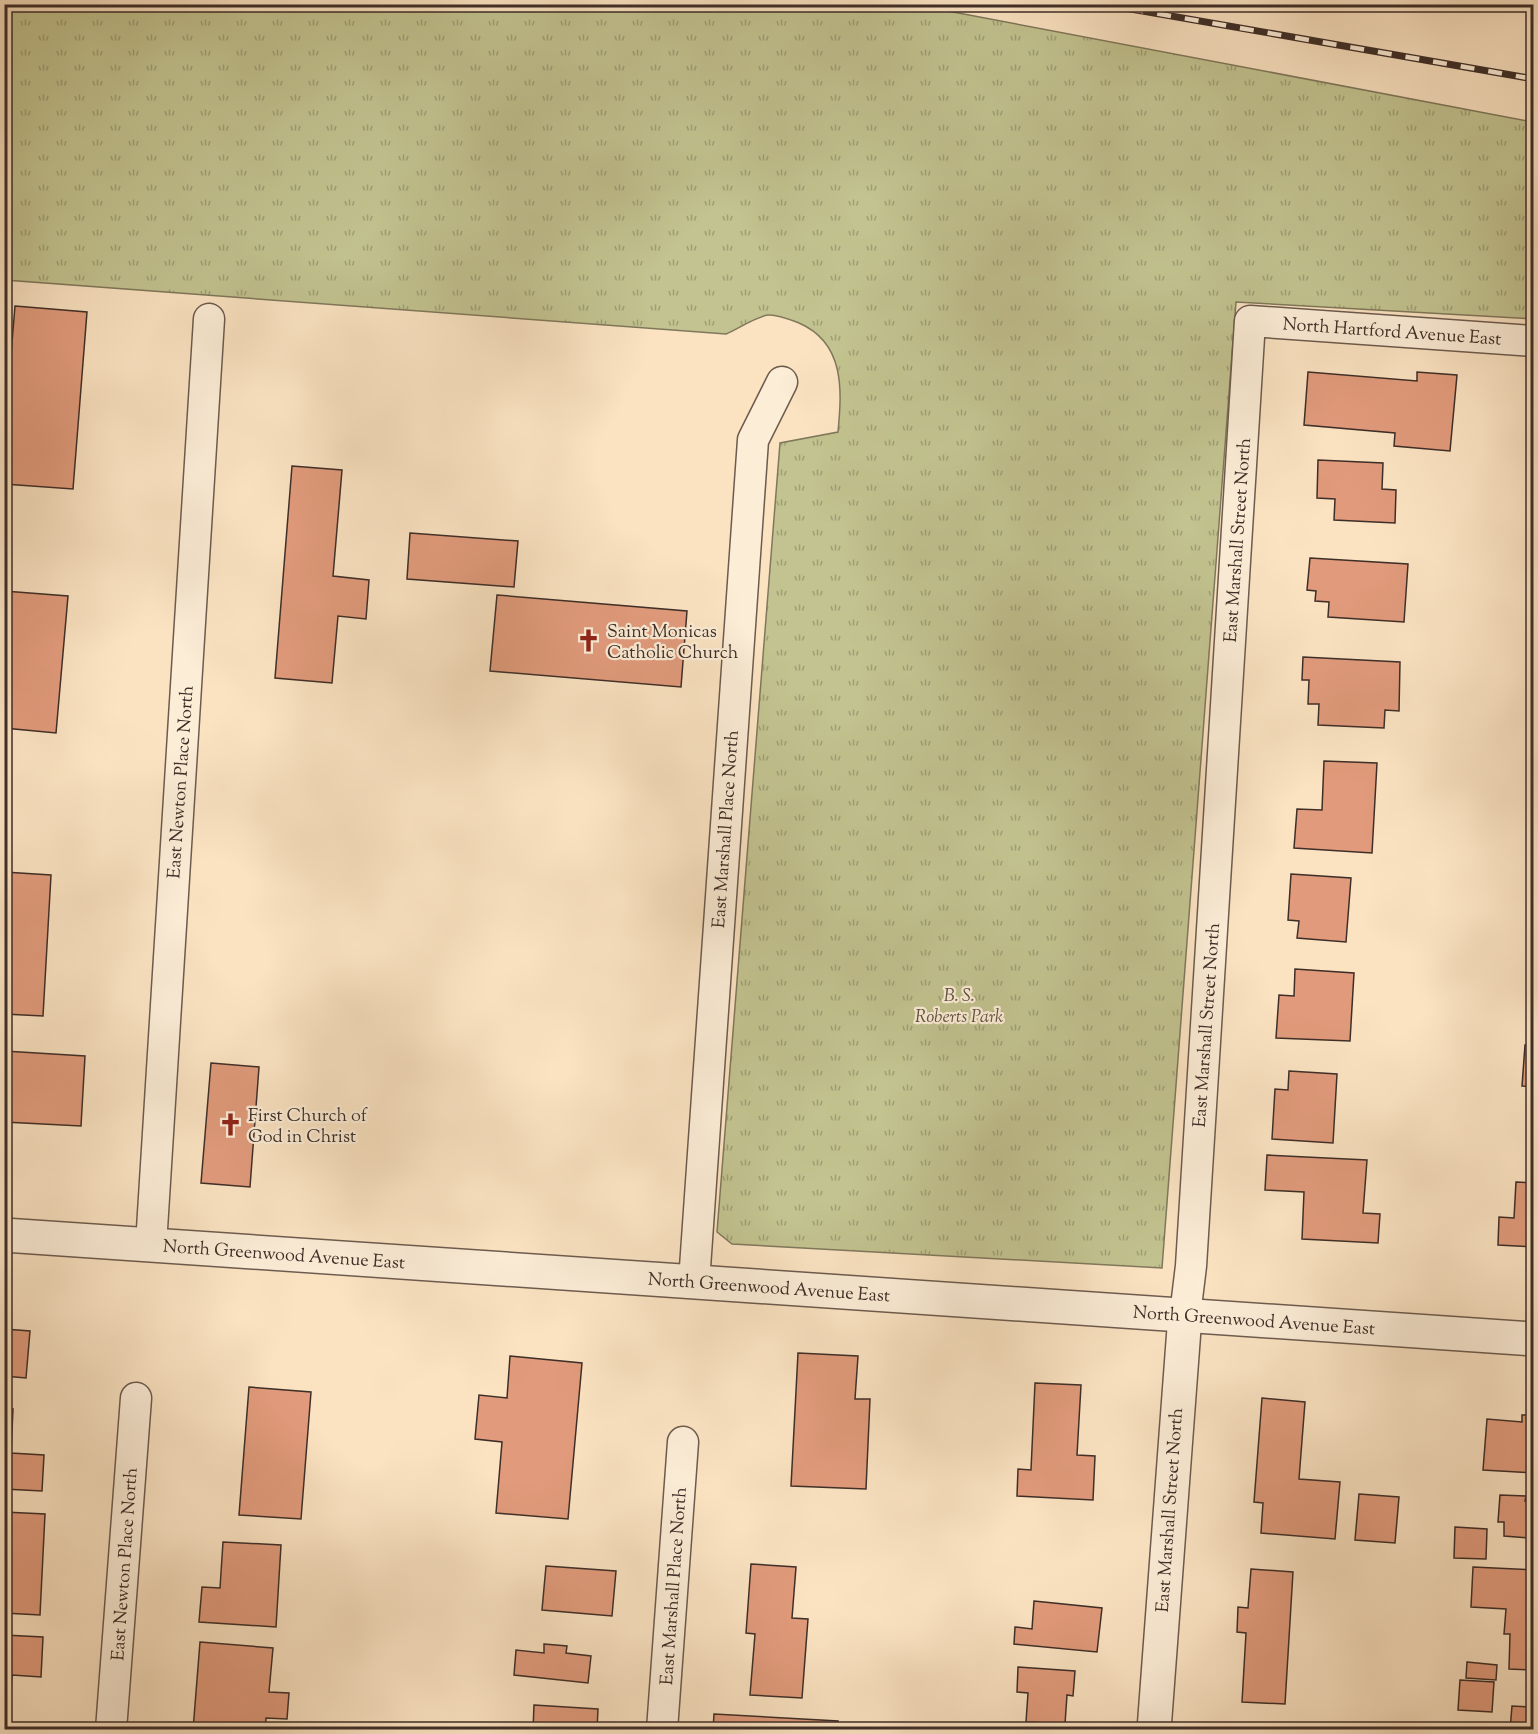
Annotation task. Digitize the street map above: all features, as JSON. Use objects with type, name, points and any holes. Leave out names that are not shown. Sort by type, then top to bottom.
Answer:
[{"type":"street","name":"East Newton Place North","points":[[151,1245],[209,319]]},
{"type":"street","name":"North Hartford Avenue East","points":[[1250,321],[1533,341]]},
{"type":"street","name":"East Marshall Street North","points":[[1154,1730],[1185,1315],[1191,1266],[1250,321]]},
{"type":"street","name":"East Marshall Place North","points":[[694,1282],[753,440],[782,382]]},
{"type":"street","name":"North Greenwood Avenue East","points":[[4,1235],[1533,1339]]},
{"type":"street","name":"East Newton Place North","points":[[111,1730],[136,1398]]},
{"type":"street","name":"East Marshall Place North","points":[[662,1730],[683,1442]]},
{"type":"green space","name":"B. S. Roberts Park","points":[[4,5],[916,5],[1533,122],[1533,319],[1236,302],[1162,1268],[732,1244],[717,1232],[780,443],[838,432],[840,384],[833,355],[825,343],[814,332],[799,323],[772,315],[758,318],[726,334],[5,280]]},
{"type":"building","points":[[15,306],[87,312],[73,489],[4,484],[4,439]]},
{"type":"building","points":[[1308,372],[1417,381],[1417,372],[1457,375],[1450,451],[1394,446],[1395,433],[1304,425]]},
{"type":"building","points":[[1318,460],[1383,463],[1382,489],[1396,490],[1395,523],[1334,520],[1335,499],[1317,498]]},
{"type":"building","points":[[292,466],[342,470],[333,576],[369,580],[366,619],[338,616],[332,683],[275,678]]},
{"type":"building","points":[[410,533],[518,541],[514,587],[407,579]]},
{"type":"building","points":[[1310,558],[1408,564],[1404,622],[1328,617],[1329,602],[1315,601],[1316,591],[1307,590]]},
{"type":"building","points":[[4,591],[68,596],[56,733],[4,728]]},
{"type":"building","name":"Saint Monicas Catholic Church","points":[[497,595],[687,611],[681,687],[490,671]]},
{"type":"building","points":[[1303,657],[1400,662],[1399,711],[1385,710],[1384,728],[1318,725],[1319,704],[1308,704],[1309,680],[1302,680]]},
{"type":"building","points":[[1324,761],[1377,763],[1372,853],[1294,848],[1297,809],[1322,810]]},
{"type":"building","points":[[4,872],[51,875],[43,1016],[4,1014]]},
{"type":"building","points":[[1291,874],[1351,878],[1346,942],[1297,938],[1299,921],[1288,920]]},
{"type":"building","points":[[1534,950],[1534,1011],[1529,1010]]},
{"type":"building","points":[[1295,969],[1354,973],[1350,1041],[1276,1038],[1279,995],[1294,996]]},
{"type":"building","points":[[1525,1045],[1534,1045],[1534,1087],[1522,1086]]},
{"type":"building","points":[[4,1051],[85,1056],[81,1126],[4,1122]]},
{"type":"building","name":"First Church of God in Christ","points":[[211,1063],[259,1067],[250,1187],[201,1183]]},
{"type":"building","points":[[1289,1071],[1337,1074],[1333,1143],[1272,1139],[1275,1089],[1288,1090]]},
{"type":"building","points":[[1267,1155],[1367,1160],[1363,1213],[1380,1214],[1378,1243],[1302,1239],[1304,1192],[1265,1190]]},
{"type":"building","points":[[1516,1182],[1534,1183],[1534,1247],[1498,1245],[1499,1217],[1514,1218]]},
{"type":"building","points":[[4,1294],[8,1294],[5,1329],[30,1331],[26,1378],[4,1376]]},
{"type":"building","points":[[798,1353],[858,1356],[855,1399],[870,1399],[866,1489],[791,1486]]},
{"type":"building","points":[[510,1356],[582,1363],[568,1519],[496,1513],[502,1442],[475,1439],[479,1395],[507,1398]]},
{"type":"building","points":[[1035,1383],[1081,1385],[1077,1455],[1095,1456],[1093,1500],[1017,1496],[1018,1469],[1031,1470]]},
{"type":"building","points":[[249,1387],[311,1392],[301,1519],[239,1515]]},
{"type":"building","points":[[1262,1398],[1305,1402],[1299,1479],[1340,1482],[1335,1539],[1261,1533],[1263,1503],[1254,1502]]},
{"type":"building","points":[[4,1408],[13,1409],[11,1453],[44,1455],[42,1491],[4,1489]]},
{"type":"building","points":[[1522,1415],[1534,1415],[1534,1473],[1483,1470],[1487,1419],[1522,1422]]},
{"type":"building","points":[[1359,1494],[1399,1497],[1395,1543],[1355,1540]]},
{"type":"building","points":[[1500,1495],[1526,1496],[1525,1501],[1534,1502],[1534,1545],[1529,1545],[1529,1538],[1504,1536],[1504,1522],[1498,1522]]},
{"type":"building","points":[[4,1512],[45,1514],[40,1615],[4,1613]]},
{"type":"building","points":[[1455,1527],[1487,1529],[1486,1559],[1454,1558]]},
{"type":"building","points":[[223,1542],[281,1545],[276,1627],[199,1622],[202,1587],[220,1588]]},
{"type":"building","points":[[751,1564],[796,1567],[792,1618],[808,1619],[802,1698],[750,1695],[755,1634],[746,1633]]},
{"type":"building","points":[[546,1566],[616,1571],[612,1616],[542,1610]]},
{"type":"building","points":[[1473,1567],[1534,1570],[1534,1670],[1509,1669],[1510,1634],[1504,1634],[1506,1609],[1471,1607]]},
{"type":"building","points":[[1251,1569],[1293,1572],[1285,1704],[1242,1702],[1246,1633],[1237,1632],[1238,1607],[1248,1608]]},
{"type":"building","points":[[1034,1601],[1102,1608],[1097,1652],[1014,1644],[1015,1627],[1032,1629]]},
{"type":"building","points":[[4,1635],[43,1637],[41,1677],[12,1675],[8,1730],[4,1730]]},
{"type":"building","points":[[200,1642],[273,1648],[269,1692],[289,1693],[287,1719],[266,1718],[265,1730],[193,1730]]},
{"type":"building","points":[[544,1644],[567,1646],[566,1653],[591,1656],[588,1683],[514,1675],[516,1650],[544,1653]]},
{"type":"building","points":[[1467,1662],[1497,1665],[1496,1680],[1466,1678]]},
{"type":"building","points":[[1018,1667],[1075,1671],[1073,1696],[1067,1695],[1065,1724],[1026,1722],[1028,1693],[1017,1692]]},
{"type":"building","points":[[1460,1680],[1494,1682],[1492,1712],[1458,1710]]},
{"type":"building","points":[[1531,1695],[1534,1695],[1534,1730],[1510,1730],[1512,1706],[1530,1707]]},
{"type":"building","points":[[534,1705],[598,1709],[597,1730],[533,1730]]},
{"type":"building","points":[[714,1714],[838,1721],[837,1730],[713,1730]]},
{"type":"railway","points":[[1102,4],[1534,79]]},
{"type":"place","name":"Saint Monicas Catholic Church","points":[[589,641]]},
{"type":"place","name":"First Church of God in Christ","points":[[230,1125]]}]
